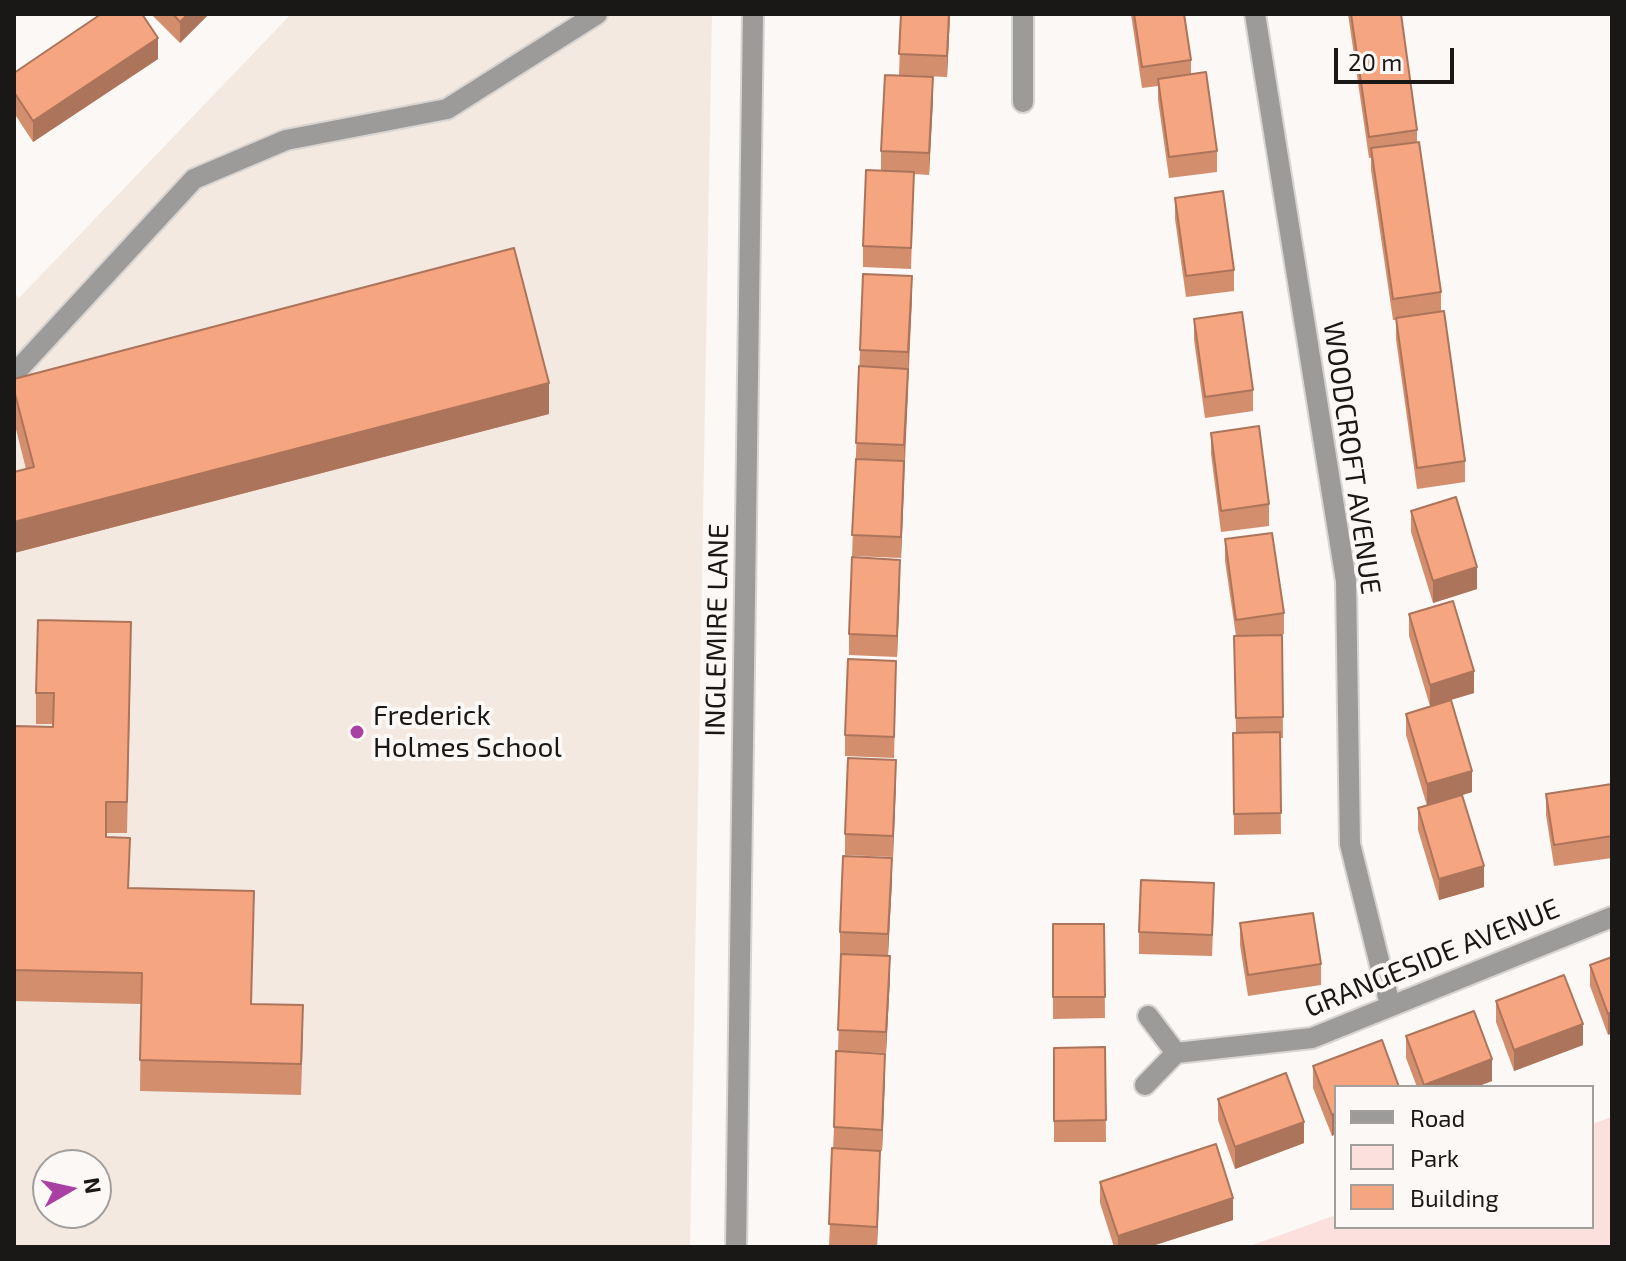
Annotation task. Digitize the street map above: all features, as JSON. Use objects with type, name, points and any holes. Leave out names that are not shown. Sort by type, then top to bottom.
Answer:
[{"type":"street","points":[[14,374],[194,179],[286,140],[447,109],[597,14]]},
{"type":"street","name":"INGLEMIRE LANE","points":[[736,1247],[753,14]]},
{"type":"street","points":[[1023,14],[1023,102]]},
{"type":"street","name":"WOODCROFT AVENUE","points":[[1255,14],[1346,581],[1350,844],[1390,1005]]},
{"type":"street","name":"GRANGESIDE AVENUE","points":[[1176,1053],[1312,1038],[1612,917]]},
{"type":"street","points":[[1145,1085],[1176,1053],[1148,1016]]},
{"type":"shaded area","name":"Frederick Holmes School","points":[[291,14],[712,14],[690,1247],[14,1247],[14,293],[19,298]]},
{"type":"green space","points":[[1612,1117],[1612,1247],[1247,1247],[1334,1216],[1334,1229],[1594,1229],[1594,1123]]},
{"type":"building","points":[[101,14],[142,14],[158,38],[33,121],[14,92],[14,73]]},
{"type":"building","points":[[173,14],[188,14],[180,22]]},
{"type":"building","points":[[901,14],[949,14],[947,56],[899,54]]},
{"type":"building","points":[[1134,14],[1184,14],[1191,60],[1142,67]]},
{"type":"building","points":[[1351,14],[1401,14],[1417,130],[1369,137]]},
{"type":"building","points":[[1206,72],[1217,151],[1169,157],[1158,79]]},
{"type":"building","points":[[885,75],[933,77],[929,153],[881,151]]},
{"type":"building","points":[[1419,142],[1441,292],[1393,299],[1371,148]]},
{"type":"building","points":[[866,170],[914,172],[911,248],[863,246]]},
{"type":"building","points":[[1223,191],[1234,270],[1186,276],[1175,198]]},
{"type":"building","points":[[514,248],[549,383],[14,522],[14,472],[34,467],[14,390],[14,379]]},
{"type":"building","points":[[863,274],[912,276],[908,352],[860,350]]},
{"type":"building","points":[[1444,311],[1465,461],[1417,468],[1396,318]]},
{"type":"building","points":[[1242,312],[1253,390],[1205,397],[1194,319]]},
{"type":"building","points":[[859,366],[908,369],[904,445],[856,443]]},
{"type":"building","points":[[1259,426],[1269,504],[1221,511],[1211,433]]},
{"type":"building","points":[[856,459],[904,461],[901,537],[852,535]]},
{"type":"building","points":[[1456,497],[1477,567],[1433,581],[1411,511]]},
{"type":"building","points":[[1272,533],[1284,613],[1236,620],[1225,539]]},
{"type":"building","points":[[852,557],[900,560],[897,636],[849,634]]},
{"type":"building","points":[[1453,601],[1474,671],[1430,685],[1409,614]]},
{"type":"building","points":[[38,620],[131,622],[127,802],[106,802],[106,837],[130,838],[128,888],[254,891],[251,1004],[303,1005],[301,1064],[140,1060],[142,973],[14,970],[14,726],[53,727],[54,693],[36,693]]},
{"type":"building","points":[[1282,635],[1283,717],[1236,718],[1234,636]]},
{"type":"building","points":[[848,659],[896,661],[894,737],[845,735]]},
{"type":"building","points":[[1451,700],[1472,771],[1427,784],[1406,714]]},
{"type":"building","points":[[1280,732],[1281,813],[1234,814],[1233,733]]},
{"type":"building","points":[[848,758],[896,760],[893,836],[845,834]]},
{"type":"building","points":[[1612,784],[1612,836],[1554,845],[1546,794]]},
{"type":"building","points":[[1462,795],[1484,866],[1439,879],[1418,808]]},
{"type":"building","points":[[843,856],[892,858],[888,934],[840,932]]},
{"type":"building","points":[[1141,880],[1214,883],[1212,935],[1139,932]]},
{"type":"building","points":[[1313,913],[1321,964],[1248,975],[1240,923]]},
{"type":"building","points":[[1053,924],[1104,924],[1105,997],[1053,997]]},
{"type":"building","points":[[841,954],[890,956],[886,1032],[838,1030]]},
{"type":"building","points":[[1612,957],[1612,1012],[1608,1014],[1590,965]]},
{"type":"building","points":[[1564,975],[1583,1024],[1514,1050],[1496,1001]]},
{"type":"building","points":[[1474,1011],[1492,1059],[1424,1085],[1406,1036]]},
{"type":"building","points":[[1382,1040],[1398,1085],[1334,1085],[1332,1115],[1313,1066]]},
{"type":"building","points":[[1105,1047],[1106,1120],[1054,1121],[1054,1048]]},
{"type":"building","points":[[836,1051],[885,1054],[882,1130],[834,1127]]},
{"type":"building","points":[[1286,1073],[1304,1122],[1235,1147],[1218,1099]]},
{"type":"building","points":[[1216,1144],[1233,1198],[1118,1236],[1100,1182]]},
{"type":"building","points":[[832,1148],[880,1151],[877,1227],[829,1224]]},
{"type":"place","name":"Frederick Holmes School","points":[[357,732]]}]
